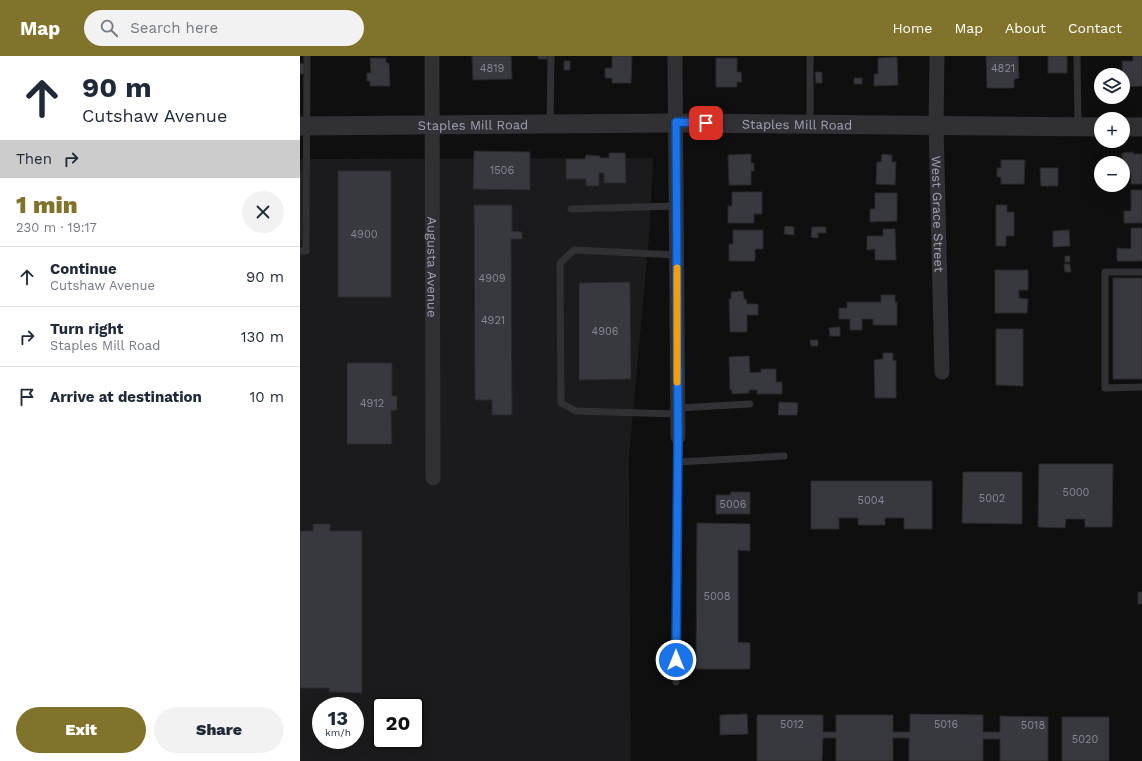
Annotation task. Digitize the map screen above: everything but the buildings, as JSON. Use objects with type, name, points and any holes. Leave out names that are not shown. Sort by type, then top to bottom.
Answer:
[{"type":"street","name":"Augusta Avenue","points":[[432,56],[433,478]]},
{"type":"street","points":[[675,56],[678,437]]},
{"type":"street","name":"West Grace Street","points":[[937,56],[936,125],[942,372]]},
{"type":"street","name":"Staples Mill Road","points":[[303,126],[676,122],[1094,127]]},
{"type":"street","points":[[1130,127],[1142,127]]},
{"type":"lane","points":[[300,251],[306,251],[303,126],[307,56]]},
{"type":"lane","points":[[550,124],[551,56]]},
{"type":"lane","points":[[810,56],[810,124]]},
{"type":"lane","points":[[1077,56],[1078,127]]},
{"type":"lane","points":[[571,209],[676,206]]},
{"type":"lane","points":[[676,256],[574,250],[560,263],[561,403],[576,411],[678,411],[750,404]]},
{"type":"lane","points":[[1142,272],[1105,272],[1106,388],[1142,387]]},
{"type":"lane","points":[[676,682],[678,437]]},
{"type":"lane","points":[[678,462],[784,456]]},
{"type":"shaded area","points":[[653,158],[649,237],[629,456],[631,761],[300,761],[300,159]]},
{"type":"slow traffic","points":[[677,268],[677,382]]},
{"type":"route","points":[[676,660],[678,437],[676,122],[706,123]]}]
